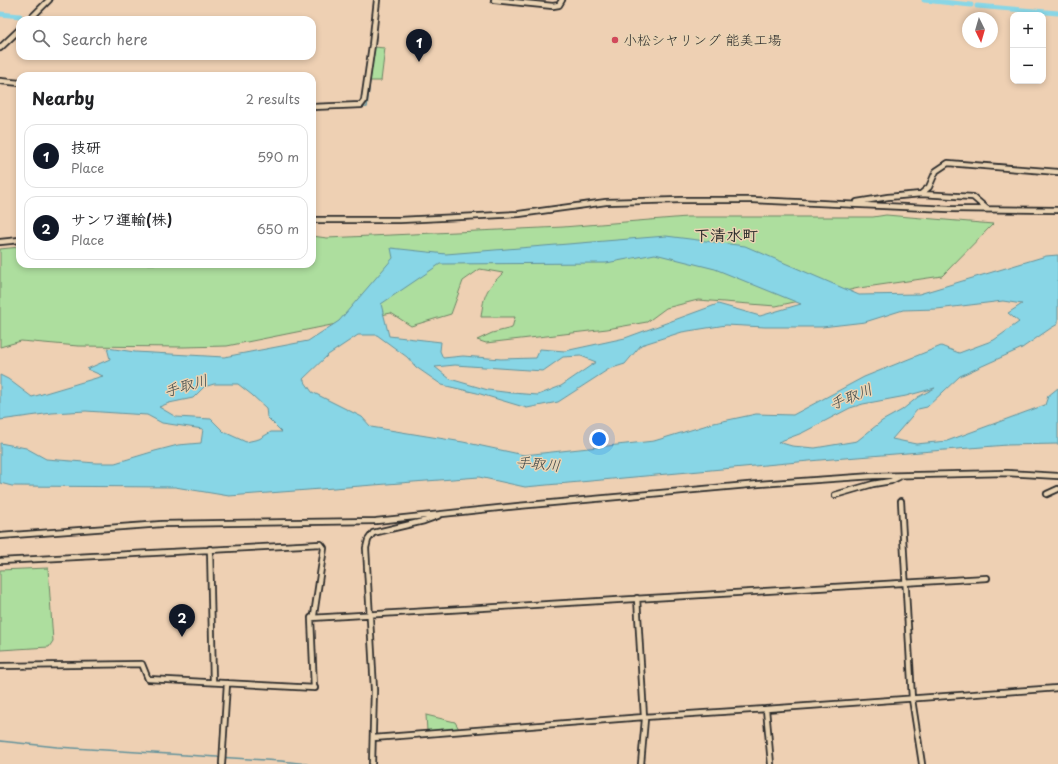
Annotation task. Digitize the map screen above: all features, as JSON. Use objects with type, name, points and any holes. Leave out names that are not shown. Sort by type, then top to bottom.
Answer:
[{"type":"street","points":[[33,16],[49,0]]},
{"type":"street","points":[[316,107],[360,105],[364,101],[377,0]]},
{"type":"street","points":[[494,0],[553,6],[559,4],[562,0]]},
{"type":"street","points":[[0,48],[16,33]]},
{"type":"street","points":[[0,81],[16,83]]},
{"type":"street","points":[[921,194],[929,187],[936,171],[948,163],[1058,172]]},
{"type":"street","points":[[848,204],[888,197],[921,194],[972,197],[987,209]]},
{"type":"street","points":[[316,220],[400,220],[519,214],[606,202],[752,200],[987,209],[1058,210]]},
{"type":"street","points":[[0,242],[16,240]]},
{"type":"street","points":[[0,536],[162,524],[376,521],[526,505],[759,484],[900,476],[1007,473],[1058,476]]},
{"type":"street","points":[[835,494],[891,481],[900,476]]},
{"type":"street","points":[[1047,494],[1058,489]]},
{"type":"street","points":[[901,501],[912,699],[922,764]]},
{"type":"street","points":[[372,764],[374,690],[366,548],[370,536],[373,533],[424,521],[439,514]]},
{"type":"street","points":[[0,561],[320,544],[324,548],[314,615],[311,618],[315,688],[251,686],[243,683],[148,679],[142,664],[0,666]]},
{"type":"street","points":[[210,549],[213,682]]},
{"type":"street","points":[[311,618],[987,578]]},
{"type":"street","points":[[637,598],[645,719],[641,764]]},
{"type":"street","points":[[222,762],[227,683]]},
{"type":"street","points":[[373,738],[644,717],[1058,688]]},
{"type":"street","points":[[766,709],[771,764]]},
{"type":"green space","points":[[374,47],[385,48],[381,81],[370,81]]},
{"type":"green space","points":[[886,215],[993,224],[942,276],[859,288],[776,306],[698,300],[666,308],[647,322],[607,329],[486,343],[477,340],[492,333],[512,328],[515,317],[481,317],[483,303],[489,288],[503,273],[480,269],[463,281],[451,314],[411,326],[391,313],[227,346],[78,346],[21,341],[0,347],[0,249],[16,247],[16,268],[316,268],[316,237],[327,238],[563,227],[687,217],[873,217]]},
{"type":"green space","points":[[48,568],[53,641],[49,647],[0,650],[0,570]]},
{"type":"green space","points":[[426,715],[455,722],[459,729],[427,731]]},
{"type":"water","name":"手取川","points":[[666,236],[745,246],[859,295],[919,294],[1046,256],[1058,255],[1058,324],[1022,348],[960,376],[927,407],[918,409],[892,439],[916,444],[947,441],[1045,405],[1048,396],[1058,388],[1058,444],[1007,445],[820,460],[525,487],[479,477],[229,496],[175,487],[12,486],[0,483],[0,443],[26,448],[46,459],[115,463],[178,445],[201,443],[203,429],[162,423],[147,415],[86,411],[52,413],[0,420],[0,375],[8,379],[32,397],[103,376],[87,369],[110,359],[107,348],[135,352],[224,357],[308,341],[339,321],[393,258],[391,248],[446,254]],"holes":[[[655,254],[715,269],[801,304],[760,316],[718,304],[625,338],[565,351],[540,349],[536,358],[501,359],[463,356],[443,358],[440,351],[441,342],[389,336],[381,304],[440,264],[606,263]],[[1003,301],[1022,304],[1008,313],[1019,322],[994,340],[959,353],[941,346],[864,377],[793,415],[756,414],[714,423],[654,441],[524,455],[463,442],[371,427],[362,417],[312,392],[303,379],[328,355],[358,335],[377,335],[407,357],[416,367],[442,385],[477,393],[527,408],[558,402],[609,369],[625,364],[641,345],[682,332],[726,325],[822,327],[865,322],[903,310],[937,309]],[[581,356],[596,362],[561,386],[538,395],[488,390],[450,379],[435,367],[455,365],[543,371],[563,357]],[[214,384],[238,384],[266,408],[267,417],[282,432],[271,432],[259,439],[246,442],[224,432],[211,419],[176,417],[159,407],[169,403],[193,398],[204,387]],[[935,388],[918,397],[902,410],[882,421],[857,441],[815,448],[792,446],[778,442],[802,433],[850,408],[906,396]]]},
{"type":"waterway","points":[[924,0],[971,5]]},
{"type":"waterway","points":[[977,6],[1058,13]]},
{"type":"waterway","points":[[0,14],[20,16]]},
{"type":"waterway","points":[[316,109],[367,107],[373,51]]},
{"type":"waterway","points":[[0,741],[57,747],[281,761],[307,764]]},
{"type":"place","name":"小松シヤリング 能美工場","points":[[615,40]]},
{"type":"place","name":"技研","points":[[419,62]]},
{"type":"place","name":"サンワ運輸(株)","points":[[182,637]]},
{"type":"district","name":"下清水町","points":[[726,235]]}]
